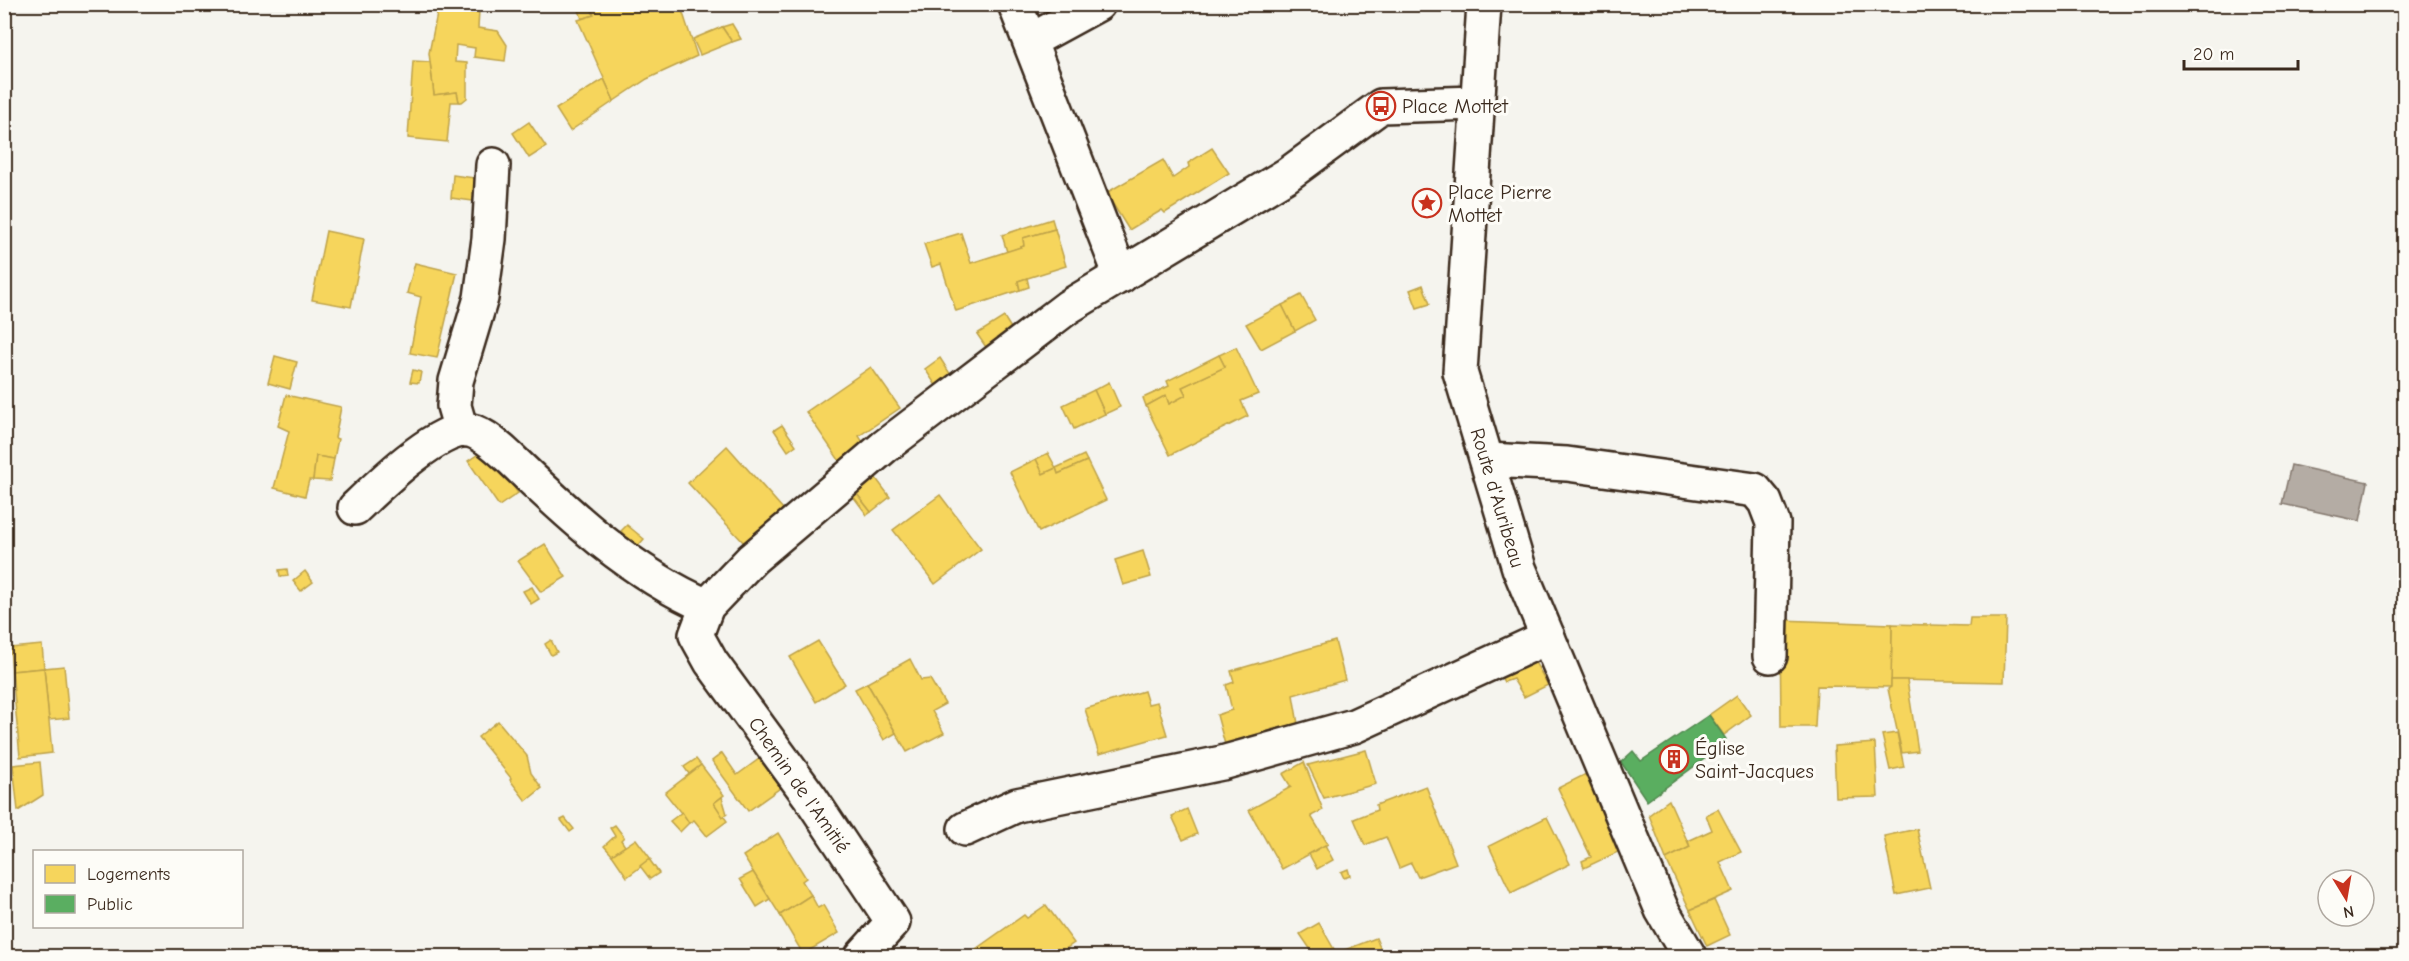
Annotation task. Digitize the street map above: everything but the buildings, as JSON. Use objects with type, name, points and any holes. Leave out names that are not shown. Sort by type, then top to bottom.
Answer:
[{"type":"street","points":[[1015,4],[1121,276]]},
{"type":"street","points":[[1030,41],[1098,4]]},
{"type":"street","name":"Route d'Auribeau","points":[[1484,4],[1460,372],[1519,568],[1662,910],[1689,957]]},
{"type":"street","points":[[355,508],[394,472],[440,440],[461,430],[473,430],[504,452],[575,520],[632,564],[671,591],[707,606],[752,559],[884,447],[1068,307],[1287,175],[1381,106],[1476,103]]},
{"type":"street","points":[[461,430],[454,406],[456,381],[481,298],[489,240],[493,165]]},
{"type":"street","points":[[1486,460],[1567,464],[1755,490],[1765,502],[1773,523],[1770,657]]},
{"type":"street","name":"Chemin de l'Amitié","points":[[707,606],[696,635],[711,662],[810,797],[893,922],[862,957]]},
{"type":"street","points":[[965,829],[1017,805],[1222,763],[1354,726],[1548,637]]},
{"type":"shaded area","points":[[2291,465],[2368,482],[2360,521],[2282,504]]},
{"type":"place","name":"Place Mottet","points":[[1381,106]]},
{"type":"place","name":"Place Pierre Mottet","points":[[1427,203]]},
{"type":"place","name":"Église Saint-Jacques","points":[[1674,759]]}]
